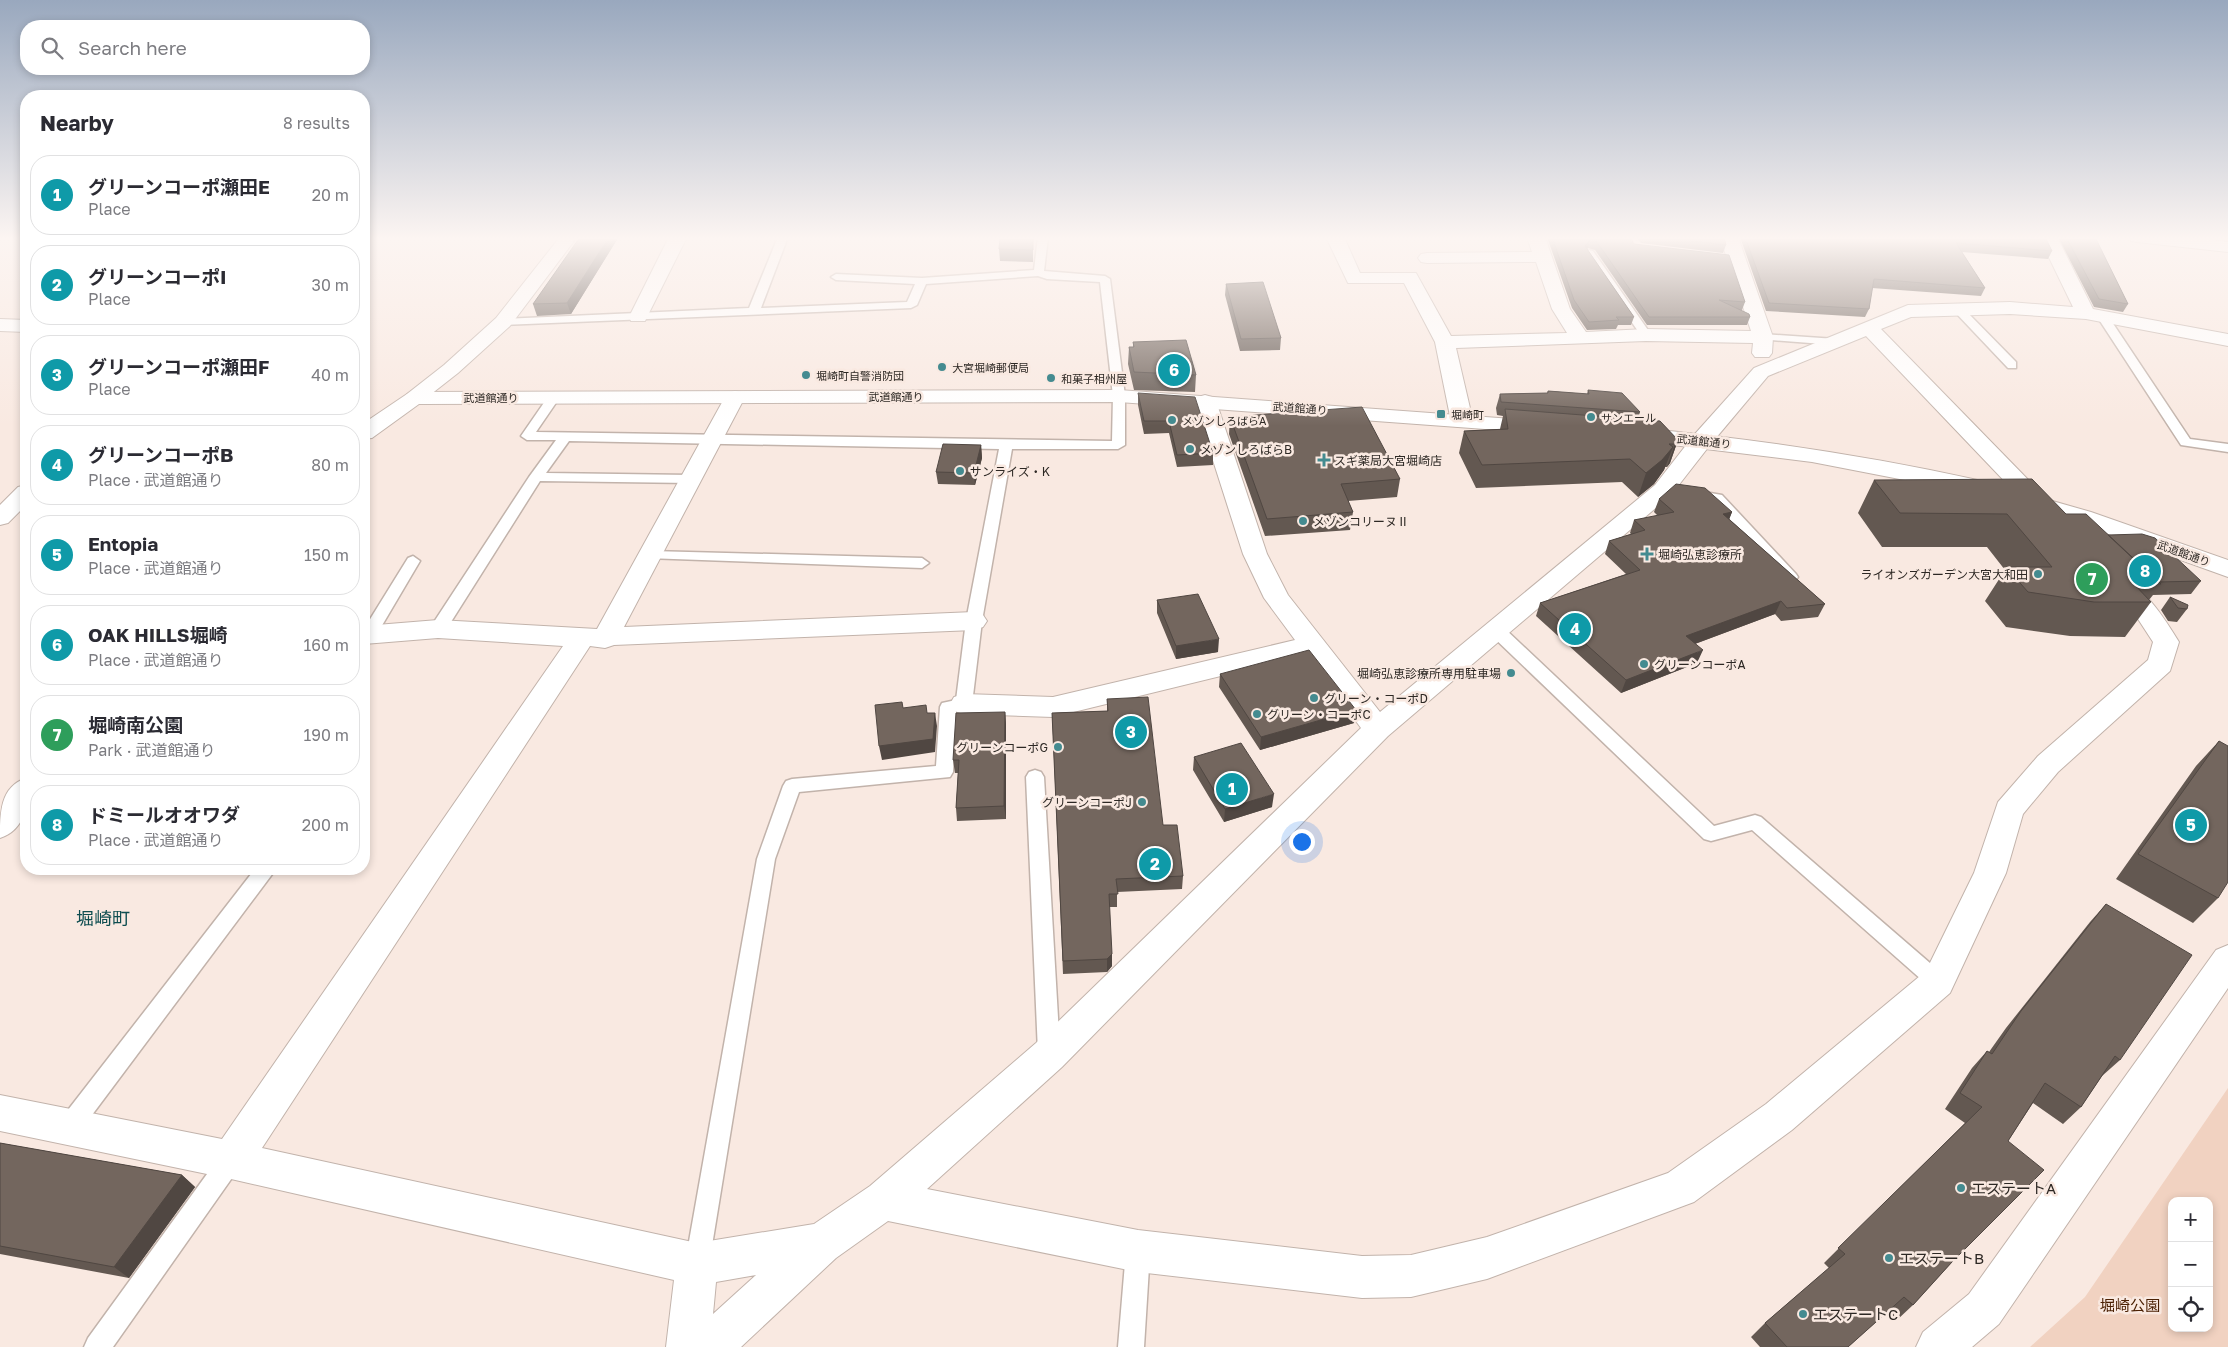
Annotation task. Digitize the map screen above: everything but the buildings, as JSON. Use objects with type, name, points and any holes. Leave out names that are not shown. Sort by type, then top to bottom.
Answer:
[{"type":"street","points":[[370,429],[451,369],[503,322],[520,300]]},
{"type":"street","points":[[638,317],[647,300]]},
{"type":"street","points":[[1423,300],[1445,342],[1462,421]]},
{"type":"street","points":[[1558,300],[1561,309],[1580,338]]},
{"type":"street","points":[[1748,300],[1764,337],[1761,372]]},
{"type":"street","points":[[2086,300],[2095,315]]},
{"type":"street","points":[[710,1347],[821,1243],[884,1200],[1049,1055],[1378,729],[1663,490],[1702,440],[1761,372],[1908,311],[2010,308],[2095,315],[2228,340]]},
{"type":"street","points":[[0,326],[20,326]]},
{"type":"street","points":[[884,1200],[1138,1251],[1362,1277],[1411,1276],[1486,1258],[1680,1188],[1779,1117],[1938,982],[1990,873],[2009,810],[2048,764],[2160,664],[2166,642],[2147,613],[2090,557],[1869,328]]},
{"type":"street","points":[[1445,342],[1646,335],[1764,337]]},
{"type":"street","name":"武道館通り","points":[[414,398],[1120,396],[1558,429]]},
{"type":"street","points":[[231,1160],[651,555],[735,397]]},
{"type":"street","points":[[1205,401],[1256,554],[1277,598],[1378,729]]},
{"type":"street","name":"武道館通り","points":[[1615,434],[1702,440],[1885,467],[2000,493],[2039,504],[2092,520],[2228,569]]},
{"type":"street","points":[[0,519],[20,498]]},
{"type":"street","points":[[0,519],[20,515]]},
{"type":"street","points":[[370,635],[438,629],[594,639],[974,621]]},
{"type":"street","points":[[964,704],[1018,708],[1053,707],[1313,645]]},
{"type":"street","points":[[0,826],[20,798]]},
{"type":"street","points":[[1938,1347],[1984,1309],[2228,960]]},
{"type":"street","points":[[0,1113],[231,1160],[697,1264],[821,1243]]},
{"type":"street","points":[[688,1347],[697,1264]]},
{"type":"lane","points":[[753,313],[758,300]]},
{"type":"lane","points":[[503,322],[911,305],[913,300]]},
{"type":"lane","points":[[554,397],[527,436],[1006,445],[1118,445],[1120,396],[1108,300]]},
{"type":"lane","points":[[1622,300],[1646,335]]},
{"type":"lane","points":[[1958,309],[2012,366]]},
{"type":"lane","points":[[2095,315],[2186,442],[2228,448]]},
{"type":"lane","points":[[1764,337],[1836,342]]},
{"type":"lane","points":[[438,629],[536,477],[565,437]]},
{"type":"lane","points":[[697,1264],[766,859],[792,786],[944,772],[948,707],[964,704],[974,621],[1006,445]]},
{"type":"lane","points":[[536,477],[691,479]]},
{"type":"lane","points":[[1663,490],[1717,498],[1802,588]]},
{"type":"lane","points":[[651,555],[922,563]]},
{"type":"lane","points":[[370,629],[413,561]]},
{"type":"lane","points":[[1497,631],[1711,834],[1755,822],[1938,982]]},
{"type":"lane","points":[[1035,777],[1049,1055]]},
{"type":"lane","points":[[69,1127],[261,875]]},
{"type":"lane","points":[[97,1347],[231,1160]]},
{"type":"lane","points":[[1131,1347],[1138,1251]]},
{"type":"green space","name":"堀崎公園","points":[[2228,1088],[2228,1347],[2030,1347],[2085,1297]]},
{"type":"place","name":"大宮堀崎郵便局","points":[[942,367]]},
{"type":"place","name":"OAK HILLS堀崎","points":[[1174,370]]},
{"type":"place","name":"堀崎町自警消防団","points":[[806,375]]},
{"type":"place","name":"和菓子相州屋","points":[[1051,378]]},
{"type":"place","name":"堀崎町","points":[[1441,414]]},
{"type":"place","name":"サンエール","points":[[1591,417]]},
{"type":"place","name":"メゾンしろばらA","points":[[1172,420]]},
{"type":"place","name":"メゾンしろばらB","points":[[1190,449]]},
{"type":"place","name":"スギ薬局大宮堀崎店","points":[[1324,460]]},
{"type":"place","name":"サンライズ・K","points":[[960,471]]},
{"type":"place","name":"メゾンコリーヌⅡ","points":[[1303,521]]},
{"type":"place","name":"堀崎弘恵診療所","points":[[1647,554]]},
{"type":"place","name":"ドミールオオワダ","points":[[2145,571]]},
{"type":"place","name":"ライオンズガーデン大宮大和田","points":[[2038,574]]},
{"type":"place","name":"堀崎南公園","points":[[2092,579]]},
{"type":"place","name":"グリーンコーポB","points":[[1575,629]]},
{"type":"place","name":"グリーンコーポA","points":[[1644,664]]},
{"type":"place","name":"堀崎弘恵診療所専用駐車場","points":[[1511,673]]},
{"type":"place","name":"グリーン・コーポD","points":[[1314,698]]},
{"type":"place","name":"グリーン・コーポC","points":[[1257,714]]},
{"type":"place","name":"グリーンコーポ瀬田F","points":[[1131,732]]},
{"type":"place","name":"グリーンコーポG","points":[[1058,747]]},
{"type":"place","name":"グリーンコーポ瀬田E","points":[[1232,789]]},
{"type":"place","name":"グリーンコーポJ","points":[[1142,802]]},
{"type":"place","name":"Entopia","points":[[2191,825]]},
{"type":"place","name":"グリーンコーポI","points":[[1155,864]]},
{"type":"place","name":"エステートA","points":[[1961,1188]]},
{"type":"place","name":"エステートB","points":[[1889,1258]]},
{"type":"place","name":"エステートC","points":[[1803,1314]]},
{"type":"district","name":"堀崎町","points":[[103,918]]}]
